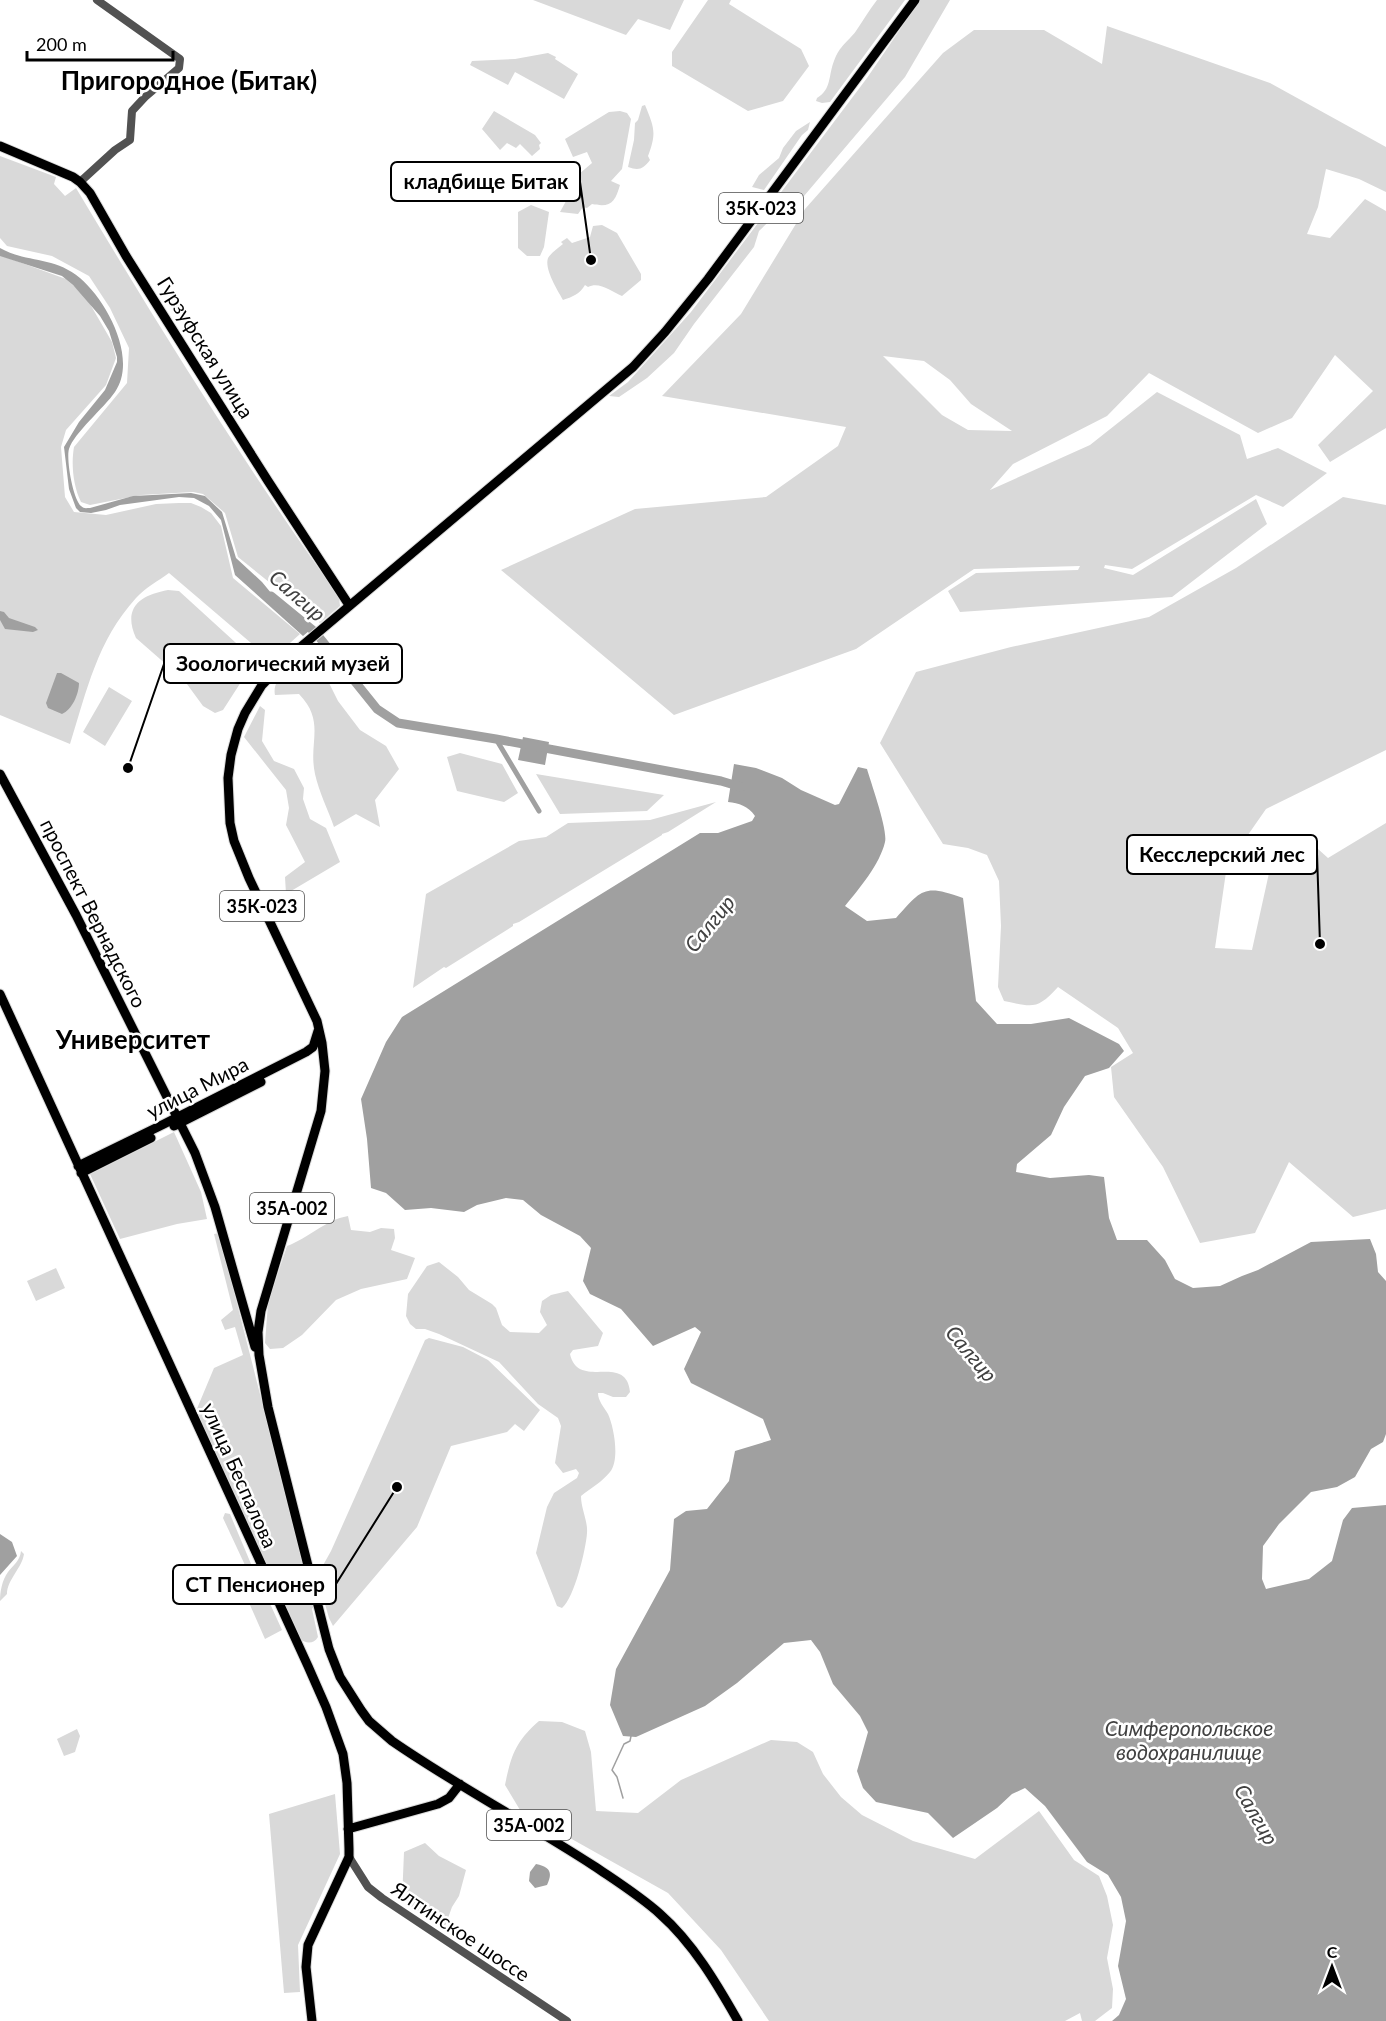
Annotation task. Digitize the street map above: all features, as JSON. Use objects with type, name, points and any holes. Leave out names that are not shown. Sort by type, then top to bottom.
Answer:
[{"type":"main road","name":"35К-023","points":[[250,1335],[270,1261],[314,1122],[321,1090],[323,1049],[319,1028],[303,989],[240,857],[230,823],[228,777],[238,729],[253,699],[274,671],[349,605],[633,367],[708,279],[915,0]]},
{"type":"main road","name":"Гурзуфская улица","points":[[0,146],[80,182],[90,194],[126,256],[349,605]]},
{"type":"main road","name":"проспект Вернадского","points":[[0,774],[76,915],[195,1153],[207,1184],[261,1366]]},
{"type":"main road","name":"улица Беспалова","points":[[0,994],[326,1707],[341,1746],[345,1765],[349,1857],[308,1945],[306,1967],[312,2021]]},
{"type":"main road","name":"улица Мира","points":[[178,1121],[307,1052],[313,1047],[319,1028]]},
{"type":"main road","name":"улица Мира","points":[[80,1169],[323,1049]]},
{"type":"main road","name":"35А-002","points":[[268,1407],[258,1338],[261,1311],[319,1119],[325,1083],[323,1049]]},
{"type":"main road","name":"35А-002","points":[[250,1335],[329,1649],[340,1677],[361,1710],[381,1732],[405,1750],[554,1840],[661,1915],[679,1933],[713,1980],[738,2021]]},
{"type":"main road","points":[[348,1829],[438,1804],[449,1798],[460,1784]]},
{"type":"street","points":[[80,182],[115,150],[130,140],[132,111],[179,69],[180,58],[97,0]]},
{"type":"street","name":"Ялтинское шоссе","points":[[349,1857],[368,1887],[382,1898],[567,2021]]},
{"type":"street","points":[[344,1868],[350,1867],[357,1870]]},
{"type":"shaded area","points":[[533,0],[684,0],[670,30],[638,19],[626,35]]},
{"type":"shaded area","points":[[708,0],[731,0],[729,4],[801,49],[809,66],[783,101],[748,111],[672,66],[672,52]]},
{"type":"shaded area","points":[[877,0],[905,0],[830,102],[816,101],[825,91],[839,51]]},
{"type":"shaded area","points":[[920,0],[950,0],[905,77],[804,196],[790,201],[759,231],[754,247],[674,353],[647,378],[619,397],[609,396],[628,382],[691,312],[867,78]]},
{"type":"shaded area","points":[[1107,26],[1270,83],[1386,147],[1386,192],[1359,179],[1326,169],[1318,207],[1307,234],[1330,238],[1365,199],[1386,211],[1386,428],[1330,462],[1318,445],[1373,391],[1335,355],[1292,418],[1258,433],[1149,373],[1107,416],[1013,464],[990,490],[1090,445],[1157,392],[1240,435],[1247,459],[1278,448],[1327,473],[1283,507],[1256,495],[1132,569],[1105,565],[1104,568],[1133,575],[1256,499],[1267,524],[1172,597],[960,612],[948,591],[976,573],[1078,570],[1080,566],[974,569],[856,649],[674,715],[501,570],[635,509],[766,497],[838,446],[846,427],[662,396],[741,314],[805,209],[943,53],[974,30],[1044,30],[1102,64]],"holes":[[[883,356],[924,361],[950,380],[971,404],[1012,431],[968,430],[942,415]]]},
{"type":"shaded area","points":[[548,53],[578,74],[564,99],[515,72],[508,85],[470,65],[472,61],[515,59]]},
{"type":"shaded area","points":[[645,105],[651,119],[653,141],[648,156],[650,160],[643,167],[635,169],[628,167],[635,123],[642,106]]},
{"type":"shaded area","points":[[494,111],[535,135],[541,143],[540,149],[532,156],[520,144],[516,148],[507,143],[500,150],[482,129]]},
{"type":"shaded area","points":[[609,112],[627,113],[631,119],[622,169],[611,181],[620,185],[614,200],[604,205],[592,204],[587,208],[583,207],[578,214],[560,212],[576,183],[572,180],[592,163],[587,152],[573,157],[565,139]]},
{"type":"shaded area","points":[[810,122],[808,130],[802,135],[764,190],[752,187],[759,175],[779,158],[783,148],[796,131]]},
{"type":"shaded area","points":[[0,156],[56,177],[54,184],[65,196],[76,188],[203,396],[339,597],[340,606],[320,623],[238,557],[225,513],[203,494],[193,492],[141,495],[90,505],[81,502],[73,475],[74,447],[127,383],[129,348],[110,308],[89,276],[52,256],[7,246],[0,238]]},
{"type":"shaded area","points":[[531,205],[549,212],[544,247],[540,256],[527,256],[518,248],[518,212]]},
{"type":"shaded area","points":[[602,225],[617,233],[641,274],[641,280],[622,296],[601,286],[588,287],[585,285],[578,293],[563,300],[550,274],[548,258],[567,238],[572,243],[590,237],[593,226]]},
{"type":"shaded area","points":[[0,255],[66,279],[86,297],[112,342],[116,358],[106,385],[66,430],[61,447],[65,497],[74,512],[106,515],[156,504],[179,503],[191,503],[201,507],[211,513],[221,526],[233,578],[300,634],[271,660],[169,573],[140,594],[112,631],[102,649],[88,685],[70,744],[0,715]]},
{"type":"shaded area","points":[[1343,497],[1386,505],[1386,750],[1266,809],[1227,865],[1215,948],[1252,950],[1275,846],[1308,840],[1328,858],[1386,823],[1386,1209],[1353,1217],[1289,1162],[1255,1233],[1200,1243],[1163,1167],[1114,1097],[1111,1067],[1133,1053],[1118,1028],[1058,987],[1045,1000],[1034,1005],[1004,1001],[998,987],[1001,926],[999,881],[987,855],[968,848],[943,844],[880,743],[916,672],[1011,647],[1149,617],[1236,568]]},
{"type":"shaded area","points":[[168,590],[179,591],[247,653],[250,668],[223,710],[215,713],[203,706],[184,680],[136,638],[131,618],[137,604],[150,595]]},
{"type":"shaded area","points":[[309,652],[318,661],[338,701],[360,730],[386,746],[399,769],[375,800],[380,827],[356,814],[334,827],[315,774],[312,714],[299,694],[275,695],[275,688],[281,676]]},
{"type":"shaded area","points":[[109,687],[132,701],[105,746],[83,732]]},
{"type":"shaded area","points":[[260,706],[265,710],[262,741],[274,761],[294,769],[304,788],[303,799],[310,819],[326,828],[340,862],[286,894],[285,877],[305,862],[286,825],[289,808],[286,790],[244,737]]},
{"type":"shaded area","points":[[460,753],[502,764],[518,793],[504,802],[457,791],[447,757]]},
{"type":"shaded area","points":[[536,774],[664,795],[647,811],[560,814]]},
{"type":"shaded area","points":[[716,802],[513,924],[413,988],[426,894],[519,841],[546,837],[568,823],[650,820]]},
{"type":"shaded area","points":[[174,1132],[201,1192],[207,1219],[177,1224],[120,1239],[90,1174]]},
{"type":"shaded area","points":[[348,1216],[351,1230],[370,1232],[381,1228],[394,1229],[395,1238],[391,1250],[415,1258],[407,1279],[361,1289],[336,1300],[302,1335],[283,1348],[270,1349],[265,1343],[268,1303],[287,1246],[332,1221]]},
{"type":"shaded area","points":[[219,1233],[314,1606],[312,1609],[318,1637],[312,1642],[300,1639],[196,1411],[214,1368],[243,1355],[235,1327],[225,1330],[221,1320],[233,1310],[214,1234]]},
{"type":"shaded area","points":[[439,1262],[458,1277],[469,1290],[492,1304],[496,1308],[502,1325],[510,1332],[539,1333],[547,1325],[540,1312],[542,1301],[551,1295],[568,1291],[603,1333],[598,1346],[573,1350],[570,1354],[575,1365],[591,1372],[620,1374],[627,1380],[630,1392],[626,1397],[613,1397],[598,1393],[612,1427],[615,1460],[607,1476],[581,1496],[586,1519],[586,1540],[575,1585],[562,1608],[557,1606],[536,1553],[547,1507],[554,1493],[577,1478],[579,1473],[576,1469],[563,1473],[555,1463],[561,1426],[558,1418],[538,1404],[499,1362],[439,1334],[425,1329],[416,1329],[410,1324],[406,1316],[408,1294],[427,1266]]},
{"type":"shaded area","points":[[56,1268],[65,1288],[36,1301],[27,1281]]},
{"type":"shaded area","points":[[429,1338],[463,1347],[488,1360],[540,1410],[524,1431],[515,1424],[507,1432],[451,1446],[417,1527],[333,1626],[317,1576],[331,1551],[425,1340]]},
{"type":"shaded area","points":[[225,1513],[230,1514],[262,1590],[260,1593],[223,1518]]},
{"type":"shaded area","points":[[21,1551],[24,1554],[23,1559],[9,1584],[7,1594],[0,1601],[4,1579],[18,1560]]},
{"type":"shaded area","points":[[267,1597],[282,1630],[265,1639],[250,1605]]},
{"type":"shaded area","points":[[539,1721],[562,1722],[585,1731],[591,1752],[596,1811],[638,1813],[681,1780],[771,1740],[797,1742],[813,1752],[823,1774],[841,1797],[862,1815],[913,1841],[975,1859],[1039,1811],[1074,1860],[1099,1876],[1107,1896],[1113,1925],[1107,1958],[1113,1989],[1112,2008],[1095,2021],[1082,2021],[1080,2013],[1065,2021],[769,2021],[721,1950],[668,1893],[520,1810],[505,1785],[507,1774],[520,1742]]},
{"type":"shaded area","points":[[77,1729],[80,1736],[75,1752],[64,1756],[57,1739]]},
{"type":"shaded area","points":[[335,1794],[340,1854],[298,1945],[300,1992],[284,1993],[269,1814]]},
{"type":"shaded area","points":[[425,1843],[439,1856],[466,1870],[459,1896],[452,1907],[444,1929],[402,1900],[404,1852]]},
{"type":"water","points":[[0,248],[20,256],[60,266],[80,278],[100,301],[116,331],[123,364],[121,379],[115,392],[72,443],[68,454],[75,496],[81,506],[90,508],[133,496],[191,493],[205,496],[222,512],[236,558],[262,582],[290,616],[305,625],[315,626],[303,636],[235,575],[221,520],[209,506],[194,498],[179,497],[120,505],[91,513],[80,512],[76,508],[69,489],[64,447],[79,422],[105,390],[117,357],[109,331],[100,316],[73,285],[62,276],[0,256]]},
{"type":"water","points":[[0,611],[9,618],[38,630],[33,632],[5,629],[0,620]]},
{"type":"water","points":[[57,673],[79,683],[74,701],[62,714],[48,708],[46,703]]},
{"type":"water","points":[[523,737],[549,742],[545,765],[518,760]]},
{"type":"water","name":"Симферопольское водохранилище","points":[[734,764],[756,768],[782,778],[801,790],[835,805],[839,804],[858,767],[867,769],[882,817],[885,842],[874,867],[845,906],[867,921],[896,918],[918,895],[925,892],[940,891],[963,898],[976,1001],[997,1024],[1031,1024],[1069,1018],[1119,1044],[1124,1051],[1109,1068],[1085,1076],[1064,1107],[1051,1135],[1017,1164],[1016,1172],[1050,1178],[1089,1175],[1104,1177],[1109,1218],[1117,1240],[1147,1240],[1165,1260],[1175,1279],[1193,1288],[1220,1286],[1258,1270],[1311,1242],[1370,1239],[1376,1254],[1378,1272],[1386,1281],[1386,1434],[1383,1442],[1371,1449],[1355,1477],[1337,1487],[1311,1492],[1279,1524],[1263,1546],[1262,1579],[1266,1589],[1309,1579],[1332,1561],[1343,1520],[1352,1508],[1386,1505],[1386,2021],[1112,2021],[1119,2015],[1126,1999],[1118,1966],[1126,1921],[1121,1897],[1108,1875],[1087,1862],[1045,1806],[1025,1788],[1012,1794],[997,1808],[953,1838],[928,1813],[876,1802],[863,1788],[857,1771],[868,1732],[860,1716],[833,1684],[820,1652],[811,1640],[784,1643],[737,1683],[705,1706],[636,1737],[623,1736],[610,1705],[616,1669],[670,1570],[674,1519],[686,1511],[707,1509],[729,1481],[735,1451],[771,1440],[763,1419],[691,1383],[684,1369],[701,1332],[695,1327],[653,1346],[621,1309],[590,1294],[583,1281],[591,1248],[580,1236],[541,1215],[523,1200],[506,1198],[477,1205],[464,1212],[431,1208],[405,1210],[386,1193],[371,1188],[361,1099],[386,1042],[402,1017],[700,833],[718,833],[752,821],[755,816],[746,807],[728,802]]},
{"type":"water","points":[[0,1534],[12,1542],[17,1556],[0,1575]]},
{"type":"water","points":[[536,1864],[547,1869],[550,1877],[547,1885],[535,1888],[529,1881],[530,1872]]},
{"type":"waterway","name":"Салгир","points":[[271,596],[315,632],[377,709],[398,723],[496,739],[721,781],[741,787]]},
{"type":"waterway","points":[[496,739],[539,811]]},
{"type":"waterway","points":[[623,1798],[617,1777],[612,1770],[624,1744],[630,1741],[631,1736]]},
{"type":"place","name":"кладбище Битак","points":[[591,260]]},
{"type":"place","name":"Зоологический музей","points":[[128,768]]},
{"type":"place","name":"Кесслерский лес","points":[[1320,944]]},
{"type":"place","name":"СТ Пенсионер","points":[[397,1487]]},
{"type":"district","name":"Пригородное (Битак)","points":[[189,80]]},
{"type":"district","name":"Университет","points":[[133,1039]]}]
